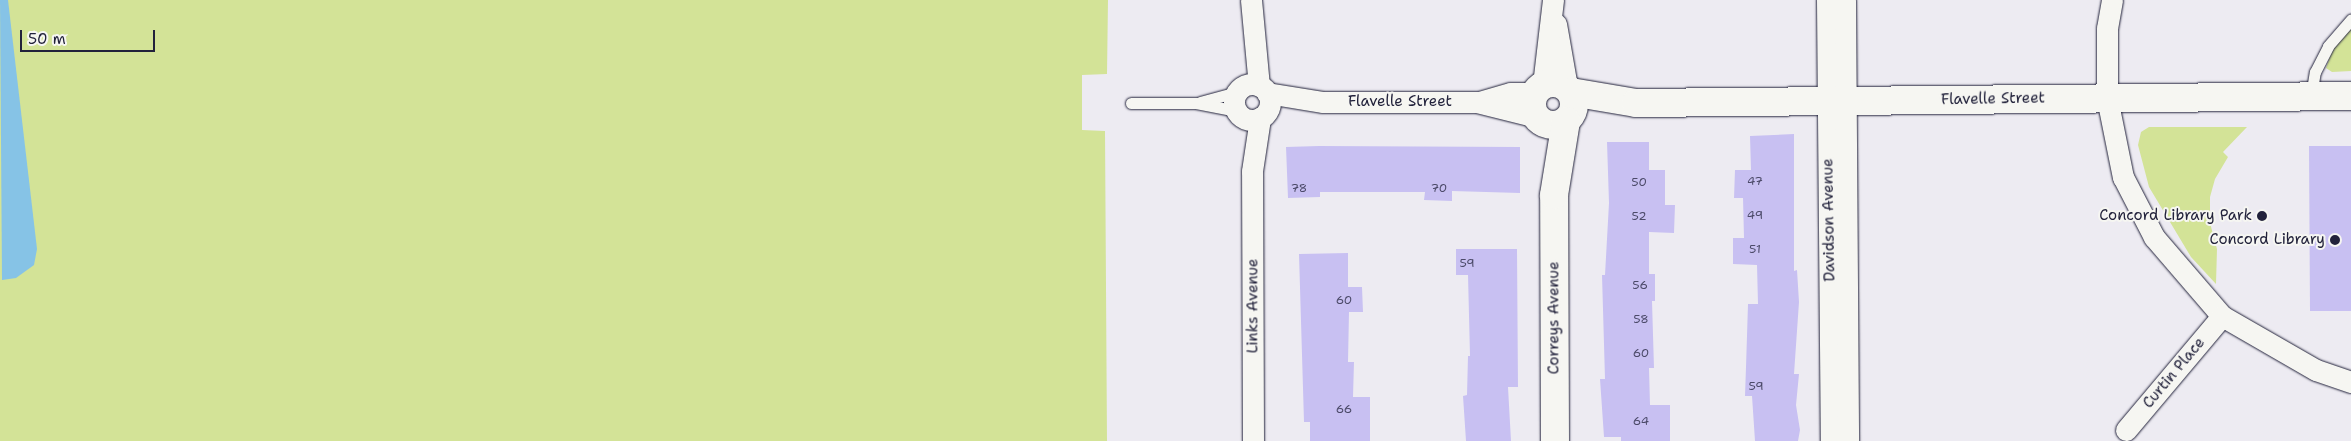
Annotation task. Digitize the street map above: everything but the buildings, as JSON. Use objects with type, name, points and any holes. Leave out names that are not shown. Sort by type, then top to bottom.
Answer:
[{"type":"street","name":"Davidson Avenue","points":[[1827,0],[1837,101],[1848,441]]},
{"type":"street","name":"Davidson Avenue","points":[[1831,441],[1837,101],[1845,0]]},
{"type":"street","points":[[2112,0],[2107,28],[2107,98],[2123,177],[2136,206],[2165,252],[2222,316],[2316,370],[2351,382]]},
{"type":"street","name":"Correys Avenue","points":[[1553,6],[1555,441]]},
{"type":"street","name":"Links Avenue","points":[[1252,9],[1253,441]]},
{"type":"street","name":"Flavelle Street","points":[[1251,102],[1477,102],[1512,93],[1554,104],[2351,96]]},
{"type":"street","name":"Curtin Place","points":[[2126,430],[2222,316]]},
{"type":"lane","points":[[2311,96],[2315,72],[2328,46],[2351,20]]},
{"type":"lane","name":"Flavelle Street","points":[[1131,102],[1251,102]]},
{"type":"lane","name":"Flavelle Street","points":[[1196,103],[1251,102]]},
{"type":"green space","points":[[0,0],[1108,0],[1107,74],[1082,75],[1082,130],[1105,131],[1107,441],[0,441]]},
{"type":"green space","points":[[2351,27],[2351,71],[2332,72],[2326,68],[2332,51]]},
{"type":"green space","points":[[2149,127],[2247,127],[2223,152],[2228,157],[2215,179],[2210,197],[2210,223],[2217,249],[2216,284],[2191,257],[2149,187],[2138,145],[2141,132]]},
{"type":"water","points":[[0,0],[8,0],[37,249],[34,265],[16,278],[2,280]]},
{"type":"place","name":"Concord Library Park","points":[[2262,216]]},
{"type":"place","name":"Concord Library","points":[[2335,240]]}]
